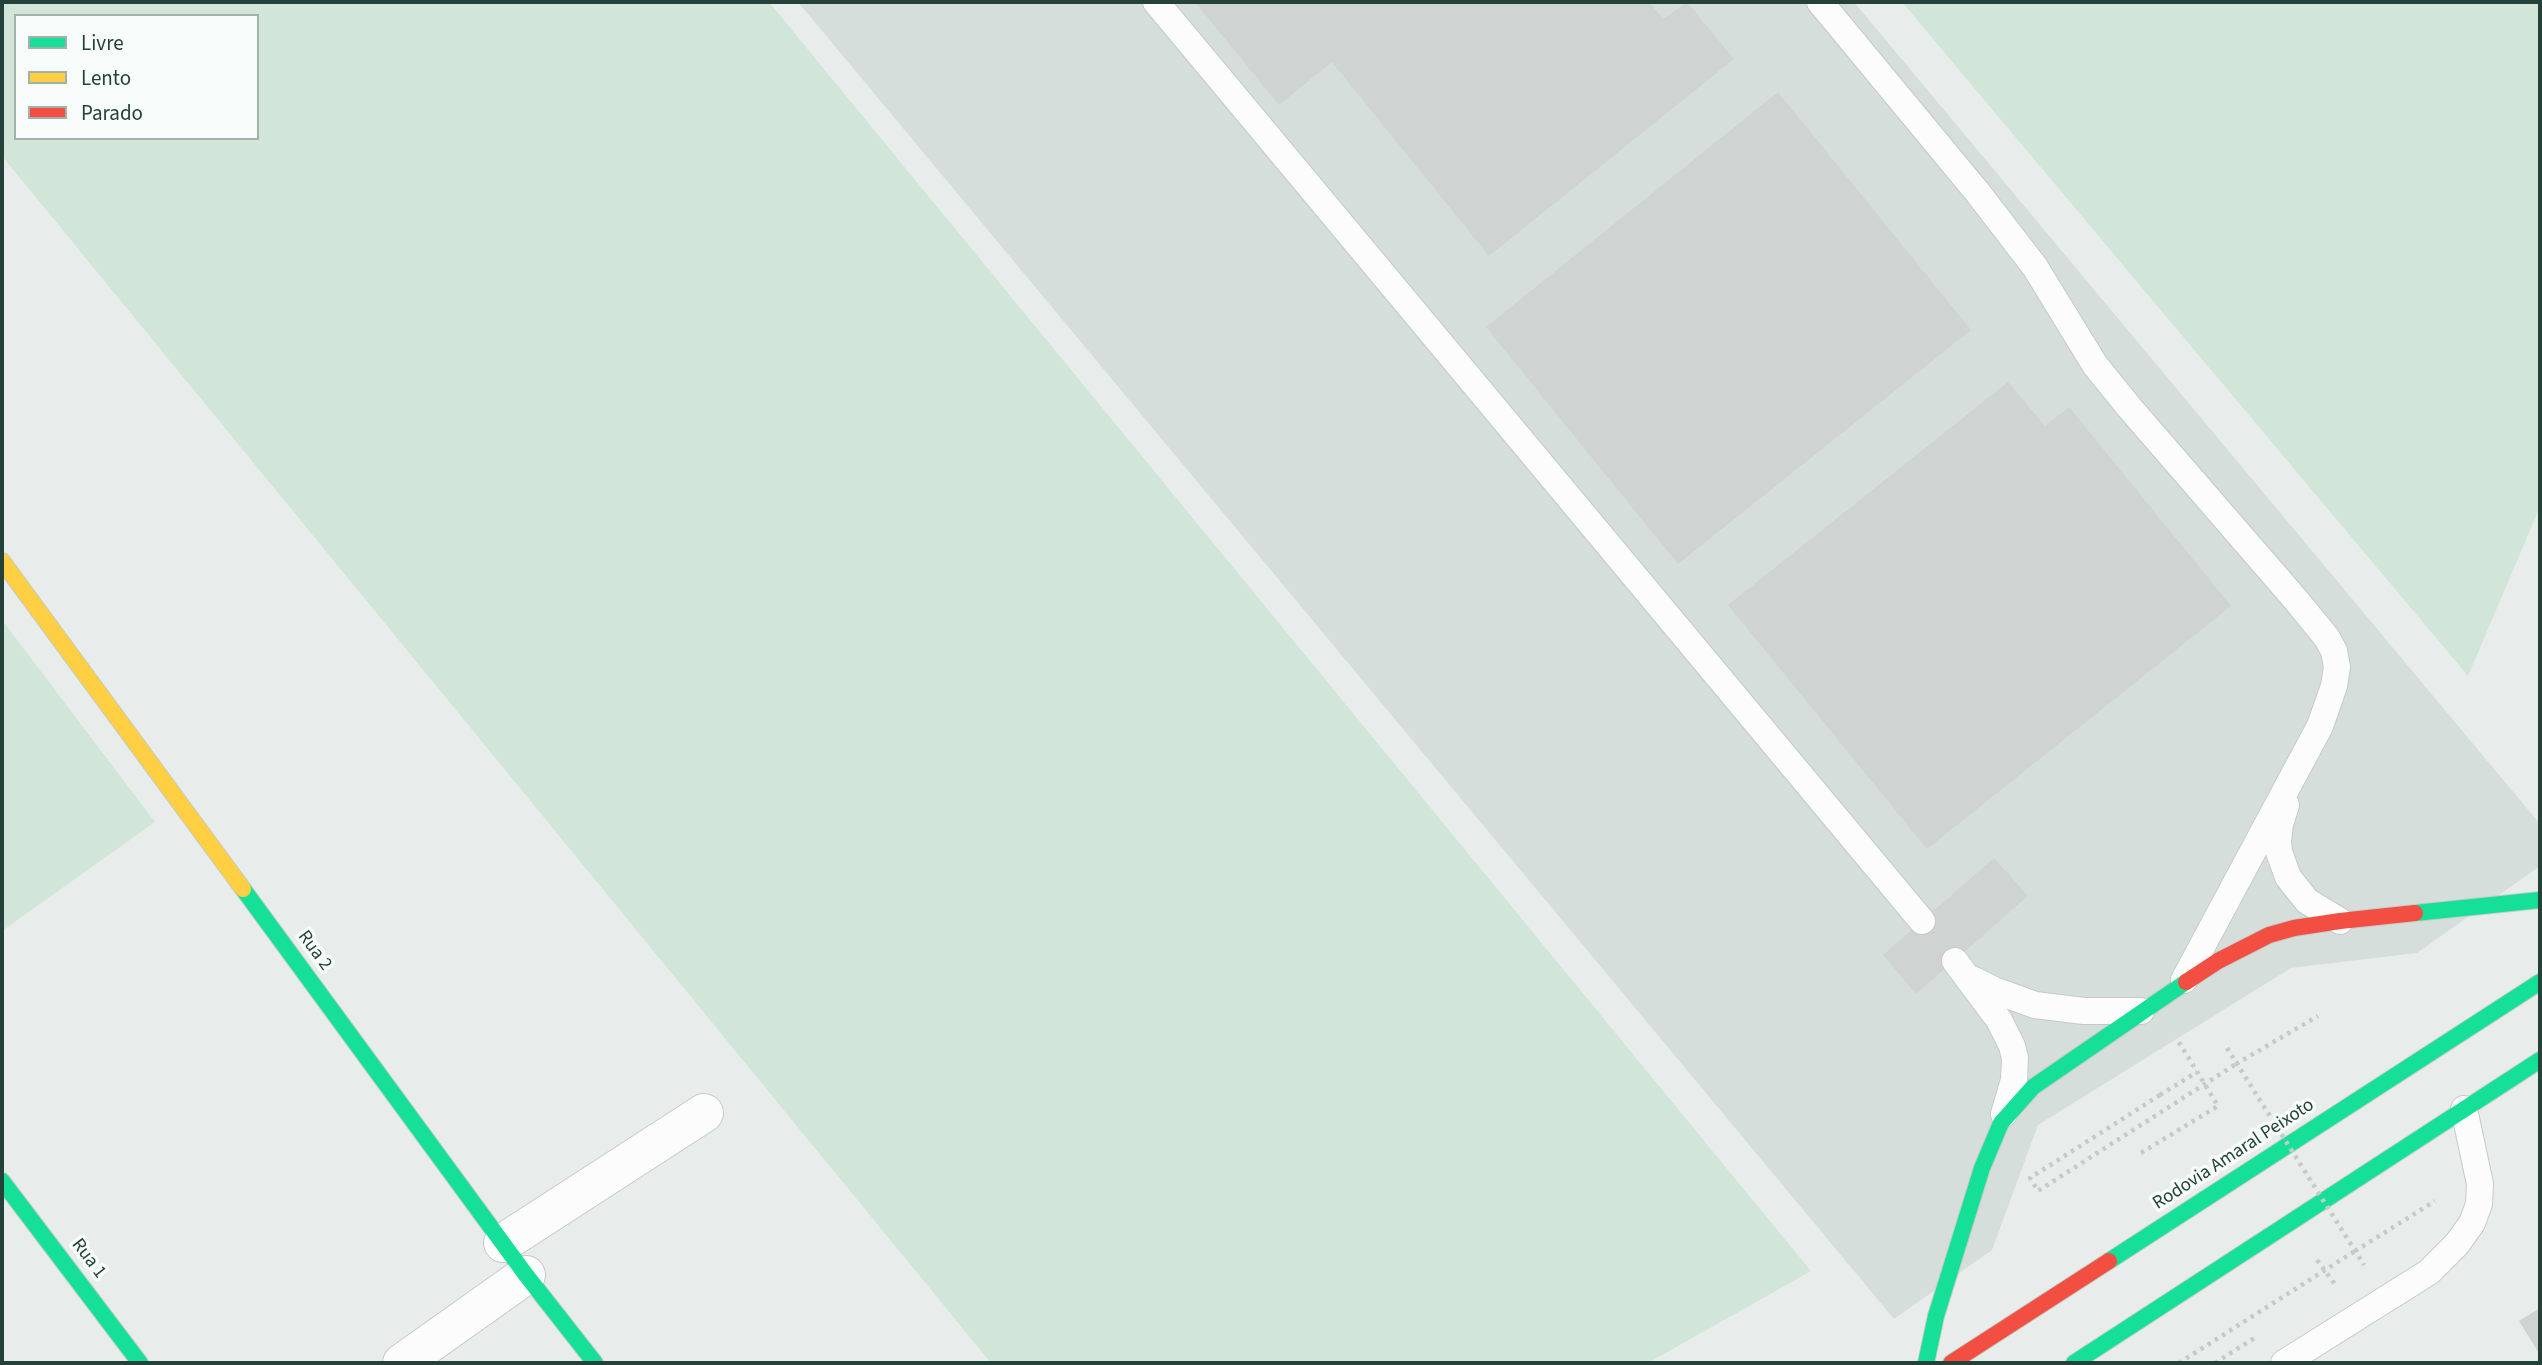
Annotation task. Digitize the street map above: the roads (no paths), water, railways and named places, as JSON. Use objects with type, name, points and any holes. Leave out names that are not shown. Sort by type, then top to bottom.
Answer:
[{"type":"main road","name":"Rua 2","points":[[2,561],[526,1275],[595,1363]]},
{"type":"main road","points":[[1926,1363],[1936,1316],[1982,1168],[2001,1122],[2033,1087],[2141,1011],[2228,956],[2269,934],[2340,921],[2540,900]]},
{"type":"main road","name":"Rodovia Amaral Peixoto","points":[[1951,1363],[2540,982]]},
{"type":"main road","points":[[2074,1363],[2540,1060]]},
{"type":"main road","name":"Rua 1","points":[[2,1181],[140,1363]]},
{"type":"street","points":[[503,1243],[704,1113]]},
{"type":"street","points":[[402,1363],[526,1275]]},
{"type":"lane","points":[[1156,2],[1922,921]]},
{"type":"lane","points":[[1820,2],[1978,193],[2035,267],[2095,365],[2297,600],[2334,651],[2337,667],[2334,686],[2320,726],[2182,985]]},
{"type":"lane","points":[[2297,773],[2280,824],[2279,852],[2297,890],[2307,901],[2340,921]]},
{"type":"lane","points":[[2001,1122],[2014,1080],[2015,1058],[1999,1020],[1962,969],[1994,990],[2035,1005],[2084,1011],[2141,1011]]},
{"type":"lane","points":[[2284,1363],[2429,1272],[2458,1244],[2472,1223],[2479,1204],[2480,1184],[2464,1109]]}]
